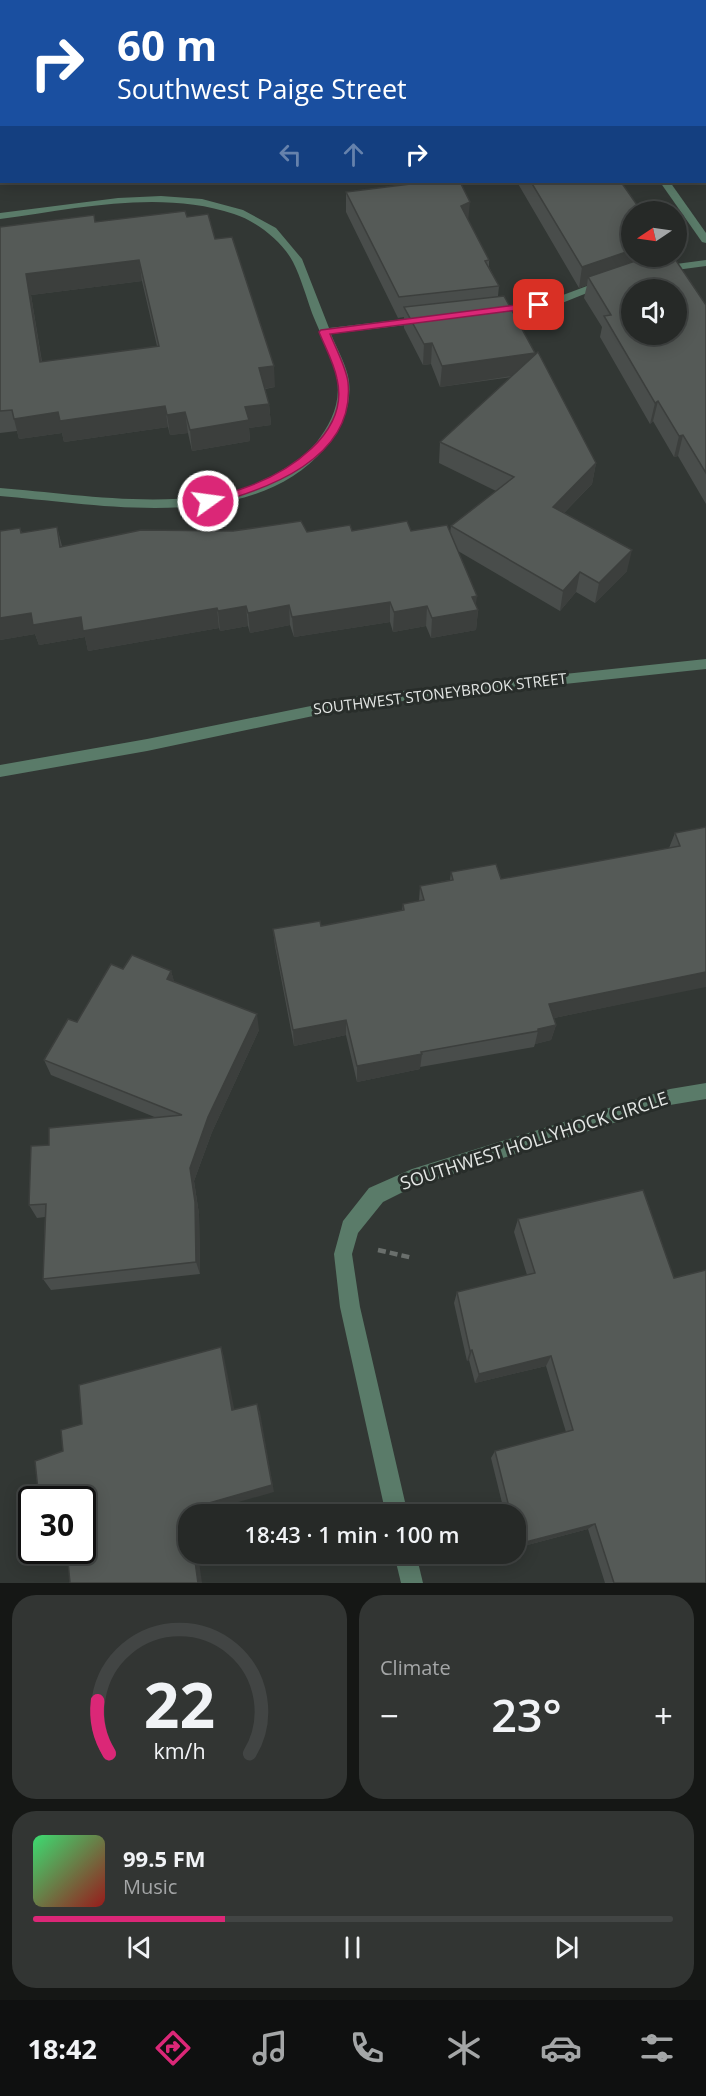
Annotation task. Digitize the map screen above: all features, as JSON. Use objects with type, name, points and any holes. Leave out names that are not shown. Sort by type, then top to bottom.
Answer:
[{"type":"street","points":[[666,183],[706,240]]},
{"type":"street","points":[[0,216],[162,198],[193,200],[223,206],[249,215],[270,227],[287,242],[297,259],[343,380],[342,406],[333,430],[311,456],[281,476],[247,492],[208,501],[164,505],[0,492]]},
{"type":"street","points":[[648,271],[706,263]]},
{"type":"street","points":[[485,313],[558,301],[617,279]]},
{"type":"street","points":[[324,332],[439,318]]},
{"type":"street","name":"SOUTHWEST STONEYBROOK STREET","points":[[0,771],[147,745],[365,700],[706,663]]},
{"type":"street","name":"SOUTHWEST HOLLYHOCK CIRCLE","points":[[395,1504],[350,1307],[343,1254],[350,1228],[376,1195],[412,1178],[670,1097],[706,1091]]},
{"type":"street","points":[[407,1564],[412,1583]]},
{"type":"building","points":[[418,183],[460,183],[470,202],[461,206],[489,260],[485,261],[499,286],[399,297],[346,192]]},
{"type":"building","points":[[532,183],[622,183],[634,201],[621,201],[621,254],[582,267]]},
{"type":"building","points":[[185,211],[187,217],[208,214],[215,239],[232,237],[274,366],[259,368],[269,404],[245,407],[249,420],[190,430],[185,412],[167,415],[165,406],[60,421],[58,412],[14,419],[12,410],[0,411],[0,227],[94,215],[95,222]],"holes":[[[139,260],[159,346],[40,362],[26,274]]]},
{"type":"building","points":[[621,266],[680,267],[706,305],[706,473],[683,435],[679,436],[658,401],[655,403],[621,345],[604,316],[611,315],[588,277]]},
{"type":"building","points":[[504,296],[535,353],[442,366],[432,343],[424,344],[404,307]]},
{"type":"building","points":[[538,352],[596,463],[553,507],[632,550],[599,583],[580,572],[563,591],[451,526],[514,477],[440,442]]},
{"type":"building","points":[[301,521],[307,532],[350,525],[352,531],[407,521],[411,531],[447,525],[477,596],[472,597],[478,610],[432,618],[427,606],[394,612],[390,602],[292,617],[289,605],[248,613],[246,606],[218,611],[217,608],[83,631],[81,617],[33,625],[31,613],[0,618],[0,531],[20,528],[21,533],[57,527],[60,547],[141,530],[233,531]]},
{"type":"building","points":[[706,827],[706,972],[549,1004],[556,1025],[538,1029],[538,1031],[357,1066],[346,1020],[293,1030],[273,929],[320,921],[321,926],[404,910],[403,904],[424,900],[420,886],[453,880],[451,872],[496,864],[501,879],[680,846],[675,833]]},
{"type":"building","points":[[132,955],[171,971],[167,979],[257,1014],[208,1117],[190,1168],[195,1202],[196,1262],[43,1279],[46,1204],[29,1205],[31,1146],[49,1145],[49,1128],[182,1115],[44,1060],[68,1019],[77,1022],[111,964],[123,969]]},
{"type":"building","points":[[643,1190],[674,1278],[706,1270],[706,1583],[614,1583],[595,1524],[526,1542],[526,1504],[508,1504],[495,1451],[573,1430],[551,1356],[479,1374],[472,1350],[470,1351],[457,1292],[535,1273],[518,1219]]},
{"type":"building","points":[[221,1347],[232,1410],[257,1404],[272,1485],[206,1504],[178,1504],[178,1564],[195,1564],[198,1583],[70,1583],[68,1564],[96,1564],[96,1486],[38,1486],[35,1461],[63,1451],[61,1430],[82,1424],[79,1385]]},
{"type":"route","points":[[208,501],[247,492],[281,476],[311,456],[333,430],[342,406],[343,380],[324,332],[539,305]]}]
